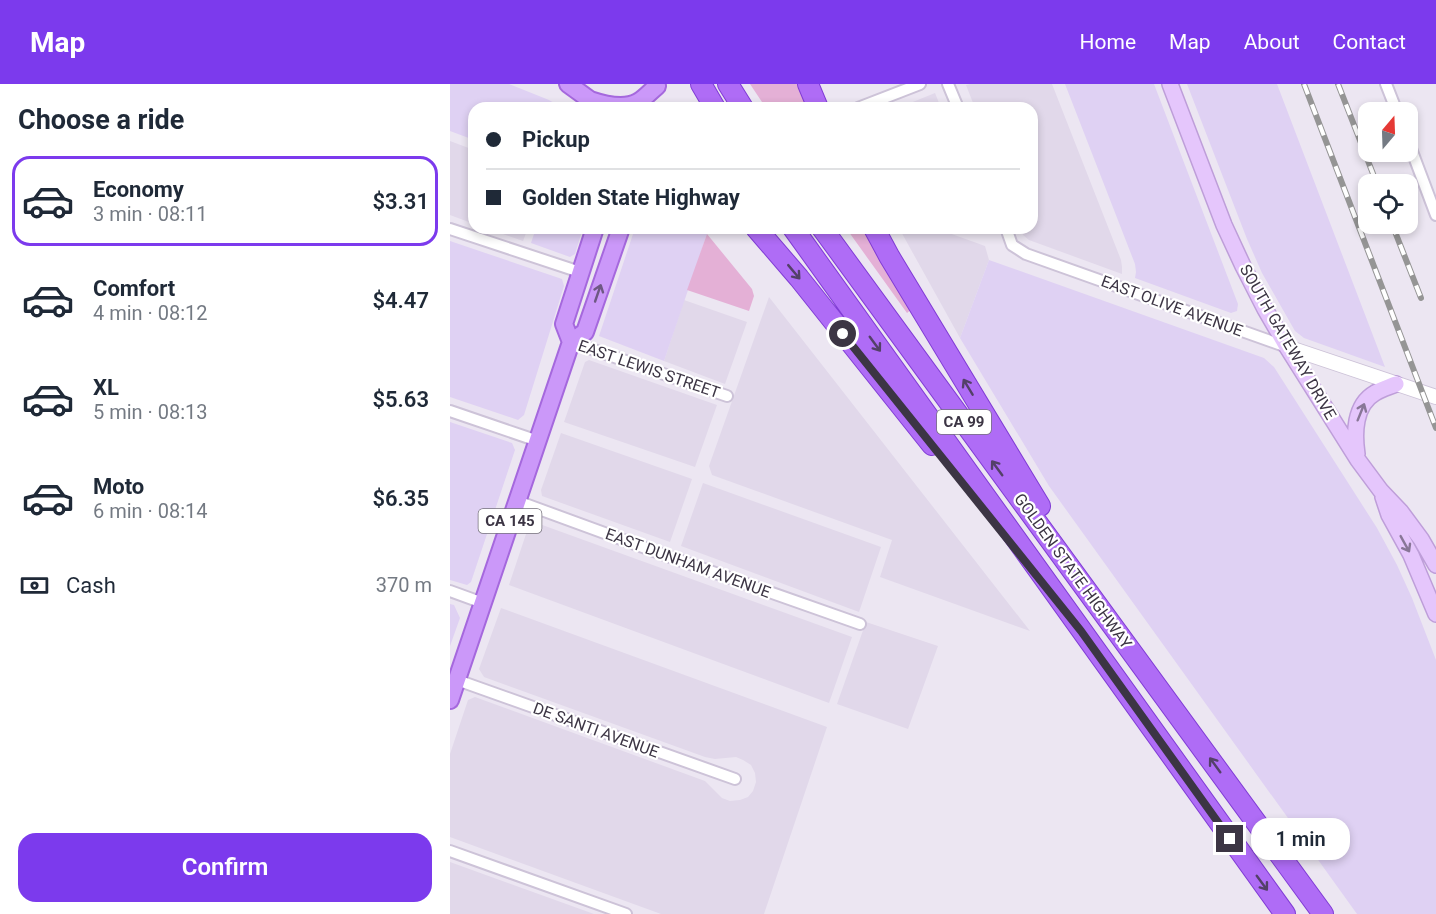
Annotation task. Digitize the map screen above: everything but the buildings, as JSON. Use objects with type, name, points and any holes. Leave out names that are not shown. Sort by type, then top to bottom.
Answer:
[{"type":"highway","points":[[701,84],[712,102]]},
{"type":"highway","points":[[728,84],[739,102]]},
{"type":"highway","points":[[808,84],[816,102]]},
{"type":"highway","points":[[761,234],[799,278],[1081,631]]},
{"type":"highway","name":"GOLDEN STATE HIGHWAY","points":[[797,234],[1285,914]]},
{"type":"highway","name":"GOLDEN STATE HIGHWAY","points":[[826,234],[1323,914]]},
{"type":"highway","points":[[877,234],[1106,617]]},
{"type":"main road","points":[[568,84],[592,102]]},
{"type":"main road","name":"SOUTH GATEWAY DRIVE","points":[[1170,84],[1242,266],[1287,347],[1358,460],[1381,491],[1401,512],[1421,539],[1436,565]]},
{"type":"main road","points":[[639,102],[658,85]]},
{"type":"main road","points":[[653,102],[658,85]]},
{"type":"main road","name":"CA 145","points":[[571,342],[564,324],[593,234]]},
{"type":"main road","name":"CA 145","points":[[450,700],[571,342],[585,332],[619,234]]},
{"type":"main road","points":[[1358,460],[1355,431],[1363,405],[1375,393],[1396,384]]},
{"type":"main road","name":"SOUTH GATEWAY DRIVE","points":[[1381,491],[1389,515],[1411,555],[1436,614]]},
{"type":"street","points":[[874,102],[921,84]]},
{"type":"street","points":[[948,84],[956,102]]},
{"type":"street","points":[[1386,84],[1393,102]]},
{"type":"street","points":[[1416,162],[1436,214]]},
{"type":"street","points":[[450,228],[580,272]]},
{"type":"street","name":"EAST OLIVE AVENUE","points":[[1008,234],[1012,245],[1026,254],[1287,347],[1436,397]]},
{"type":"street","name":"EAST LEWIS STREET","points":[[571,342],[727,396]]},
{"type":"street","points":[[450,411],[538,441]]},
{"type":"street","name":"EAST DUNHAM AVENUE","points":[[517,501],[860,624]]},
{"type":"street","points":[[450,591],[483,603]]},
{"type":"street","name":"DE SANTI AVENUE","points":[[457,680],[735,779]]},
{"type":"street","points":[[450,851],[626,914]]},
{"type":"shaded area","points":[[450,84],[509,84],[552,102],[468,102],[468,138],[450,131]]},
{"type":"shaded area","points":[[750,84],[800,84],[809,102],[762,102]]},
{"type":"shaded area","points":[[1052,84],[1121,260],[1122,274],[1029,240],[1023,235],[1038,234],[1038,102],[973,102],[966,85]]},
{"type":"shaded area","points":[[1065,84],[1154,84],[1238,304],[1237,311],[1231,313],[1135,278],[1135,264]]},
{"type":"shaded area","points":[[1187,84],[1277,84],[1385,367],[1304,338],[1295,331],[1262,273],[1247,239]]},
{"type":"shaded area","points":[[935,93],[939,102],[913,102]]},
{"type":"shaded area","points":[[450,141],[468,148],[468,222],[450,215]]},
{"type":"shaded area","points":[[503,234],[526,234],[523,241]]},
{"type":"shaded area","points":[[534,234],[581,234],[575,254],[570,257],[531,243]]},
{"type":"shaded area","points":[[633,234],[707,234],[664,361],[599,336]]},
{"type":"shaded area","points":[[707,234],[752,289],[754,296],[749,311],[687,290]]},
{"type":"shaded area","points":[[850,234],[870,234],[913,308],[907,313]]},
{"type":"shaded area","points":[[902,234],[952,234],[985,246],[989,260],[960,338]]},
{"type":"shaded area","points":[[450,241],[562,279],[564,286],[524,415],[518,420],[450,397]]},
{"type":"shaded area","points":[[989,260],[1264,358],[1274,367],[1377,528],[1412,598],[1436,660],[1436,914],[1357,914],[1049,486],[960,338]]},
{"type":"shaded area","points":[[769,297],[1030,631],[880,577],[892,540],[712,475],[709,466]]},
{"type":"shaded area","points":[[684,300],[747,322],[725,384],[664,361]]},
{"type":"shaded area","points":[[589,360],[717,405],[695,467],[564,422],[585,362]]},
{"type":"shaded area","points":[[450,422],[512,443],[515,450],[471,582],[467,585],[450,580]]},
{"type":"shaded area","points":[[561,433],[692,479],[670,542],[542,496],[541,490]]},
{"type":"shaded area","points":[[703,483],[881,547],[859,612],[681,546]]},
{"type":"shaded area","points":[[534,522],[852,637],[829,703],[509,585],[529,525]]},
{"type":"shaded area","points":[[450,604],[454,605],[460,618],[450,646]]},
{"type":"shaded area","points":[[501,608],[827,727],[764,914],[661,914],[450,837],[450,754],[468,700],[475,697],[705,781],[722,798],[730,801],[748,797],[756,782],[751,765],[736,757],[715,759],[705,757],[484,677],[479,669]]},
{"type":"shaded area","points":[[866,622],[938,646],[908,729],[837,704]]},
{"type":"shaded area","points":[[450,862],[594,914],[450,914]]},
{"type":"railway","points":[[1304,84],[1436,428]]},
{"type":"railway","points":[[1338,84],[1373,174]]},
{"type":"railway","points":[[1396,234],[1421,298]]},
{"type":"route","points":[[843,334],[1081,631],[1230,839]]}]
